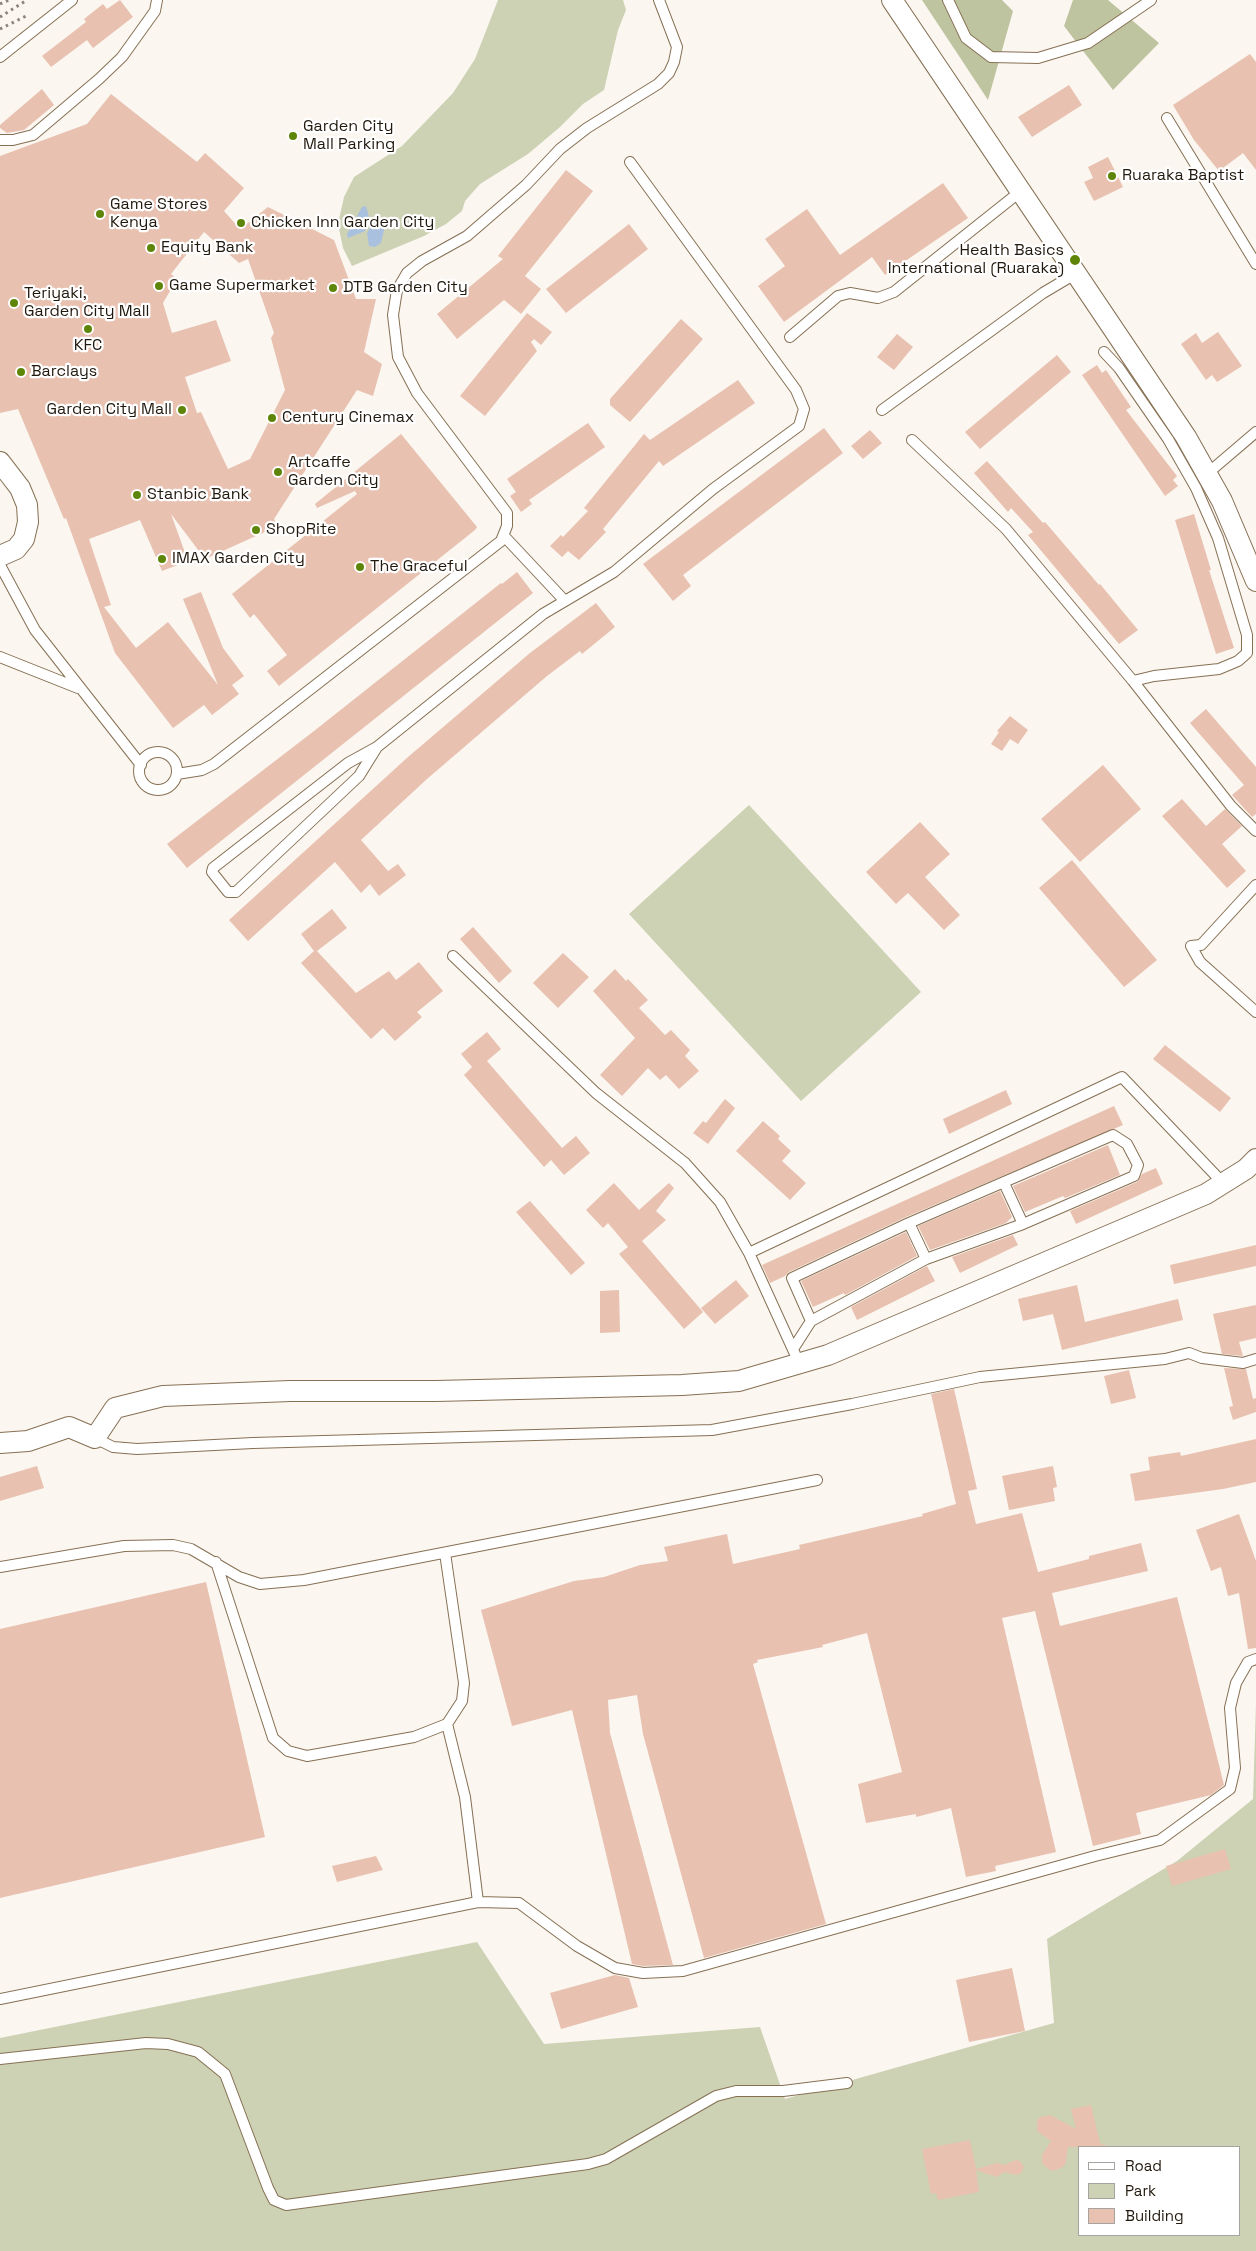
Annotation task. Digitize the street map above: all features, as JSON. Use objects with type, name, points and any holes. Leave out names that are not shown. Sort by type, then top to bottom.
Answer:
[{"type":"street","points":[[892,0],[1208,473],[1222,500],[1256,581]]},
{"type":"street","points":[[0,462],[20,488],[27,505],[28,522],[24,539],[16,549],[0,556]]},
{"type":"street","points":[[0,1443],[28,1441],[69,1427],[95,1438],[115,1408],[163,1396],[290,1391],[436,1391],[682,1385],[739,1381],[797,1356],[828,1355],[1206,1194],[1256,1159]]},
{"type":"lane","points":[[0,57],[72,0]]},
{"type":"lane","points":[[177,774],[202,770],[238,748],[502,541],[507,526],[507,513],[418,393],[398,357],[393,315],[397,290],[407,273],[422,261],[467,236],[526,185],[573,138],[658,84],[669,73],[674,62],[677,46],[659,0]]},
{"type":"lane","points":[[948,0],[966,38],[991,57],[1038,58],[1088,43],[1150,0]]},
{"type":"lane","points":[[0,140],[13,140],[33,135],[99,79],[122,57],[155,11],[158,1]]},
{"type":"lane","points":[[1167,118],[1256,264]]},
{"type":"lane","points":[[377,748],[359,776],[236,892],[228,892],[212,872],[213,868],[348,763],[377,748],[543,614],[564,600],[589,589],[614,572],[713,489],[800,426],[804,409],[796,390],[630,162]]},
{"type":"lane","points":[[790,337],[838,296],[850,292],[878,298],[894,292],[1021,191]]},
{"type":"lane","points":[[882,410],[1043,292],[1075,274]]},
{"type":"lane","points":[[1104,352],[1120,368],[1168,438],[1196,488],[1218,538],[1247,636],[1247,653],[1238,661],[1219,669],[1133,680]]},
{"type":"lane","points":[[1208,473],[1256,432]]},
{"type":"lane","points":[[912,440],[1006,529],[1133,680],[1231,806],[1256,831]]},
{"type":"lane","points":[[504,536],[564,600]]},
{"type":"lane","points":[[0,565],[36,630],[140,766],[144,783],[160,790],[171,785],[177,774],[175,762],[166,754],[160,752],[148,756],[140,766]]},
{"type":"lane","points":[[0,657],[80,688]]},
{"type":"lane","points":[[1256,885],[1201,945],[1192,946],[1200,962],[1256,1012]]},
{"type":"lane","points":[[453,956],[596,1093],[685,1163],[720,1202],[749,1253],[797,1356]]},
{"type":"lane","points":[[749,1253],[1122,1077],[1223,1183]]},
{"type":"lane","points":[[797,1356],[811,1321],[926,1259],[1023,1224],[1134,1176],[1138,1164],[1127,1144],[1113,1134],[909,1223],[792,1278],[811,1321]]},
{"type":"lane","points":[[1004,1183],[1023,1224]]},
{"type":"lane","points":[[909,1223],[926,1259]]},
{"type":"lane","points":[[95,1438],[113,1447],[137,1449],[253,1442],[712,1430],[852,1404],[980,1377],[1165,1358],[1189,1353],[1202,1358],[1243,1363],[1256,1360]]},
{"type":"lane","points":[[0,1567],[141,1544],[173,1545],[191,1549],[239,1577],[260,1584],[304,1580],[817,1480]]},
{"type":"lane","points":[[216,1562],[273,1738],[288,1752],[306,1756],[414,1737],[447,1724],[462,1701],[464,1683],[445,1552]]},
{"type":"lane","points":[[0,1999],[478,1902],[519,1903],[577,1946],[615,1968],[644,1973],[683,1971],[1095,1856],[1160,1840],[1230,1789],[1235,1768],[1230,1708],[1236,1683],[1248,1662],[1256,1659]]},
{"type":"lane","points":[[447,1724],[465,1797],[478,1902]]},
{"type":"lane","points":[[0,2059],[146,2043],[168,2044],[198,2052],[225,2074],[268,2188],[274,2200],[286,2206],[588,2164],[606,2159],[716,2096],[736,2091],[782,2091],[847,2083]]},
{"type":"path","points":[[0,4],[9,0]]},
{"type":"path","points":[[0,17],[27,0]]},
{"type":"path","points":[[0,29],[26,16]]},
{"type":"green space","points":[[498,0],[623,0],[626,10],[618,30],[604,90],[583,104],[560,127],[528,154],[480,184],[465,201],[462,211],[446,224],[424,236],[352,266],[343,248],[338,224],[344,197],[354,177],[402,146],[453,93],[475,59]]},
{"type":"green space","points":[[922,0],[1002,0],[1013,11],[988,100]]},
{"type":"green space","points":[[1073,0],[1108,0],[1159,43],[1113,90],[1064,26]]},
{"type":"green space","points":[[749,805],[921,992],[801,1101],[629,914]]},
{"type":"green space","points":[[1256,1704],[1256,2251],[0,2251],[0,2038],[477,1942],[544,2044],[760,2027],[785,2099],[1054,2023],[1047,1939],[1177,1861],[1253,1799]]},
{"type":"water","points":[[366,206],[369,217],[365,231],[348,238],[347,234],[362,207]]},
{"type":"water","points":[[381,221],[386,222],[381,243],[375,247],[369,246],[367,233],[372,224]]},
{"type":"building","points":[[120,0],[133,17],[93,48],[87,40],[51,67],[42,56],[86,22],[84,19],[103,4],[107,9]]},
{"type":"building","points":[[1250,54],[1256,62],[1256,170],[1243,153],[1219,171],[1194,140],[1173,105]]},
{"type":"building","points":[[1069,85],[1082,105],[1032,137],[1018,117]]},
{"type":"building","points":[[42,89],[54,105],[24,130],[7,133],[0,128],[0,125]]},
{"type":"building","points":[[111,94],[197,162],[205,153],[244,188],[224,211],[240,229],[268,207],[334,240],[356,299],[376,299],[364,352],[382,364],[373,396],[357,390],[274,519],[278,526],[205,559],[171,514],[188,561],[162,571],[140,520],[89,539],[111,605],[104,607],[136,648],[168,622],[218,685],[183,599],[201,592],[223,648],[244,676],[232,685],[239,694],[212,715],[204,705],[173,728],[115,653],[66,518],[64,519],[18,409],[0,413],[0,156],[87,124]],"holes":[[[204,232],[239,263],[248,259],[274,333],[271,338],[285,390],[250,459],[228,469],[201,412],[197,413],[185,377],[231,361],[216,320],[172,333],[163,303],[177,279],[171,274]]]},
{"type":"building","points":[[1108,157],[1123,187],[1094,201],[1084,182],[1093,178],[1088,167]]},
{"type":"building","points":[[566,170],[593,191],[525,276],[541,289],[521,314],[504,300],[457,339],[437,314],[503,259],[498,256]]},
{"type":"building","points":[[943,183],[968,218],[885,275],[872,257],[784,322],[758,286],[785,266],[765,239],[807,209],[840,255]]},
{"type":"building","points":[[629,224],[648,249],[566,313],[546,289]]},
{"type":"building","points":[[527,313],[552,332],[541,345],[534,339],[531,342],[537,351],[485,416],[460,396]]},
{"type":"building","points":[[681,319],[703,339],[630,422],[610,405],[610,399]]},
{"type":"building","points":[[1218,332],[1242,366],[1217,382],[1212,375],[1206,380],[1181,344],[1196,333],[1202,343]]},
{"type":"building","points":[[897,334],[913,347],[894,370],[877,357]]},
{"type":"building","points":[[1057,355],[1071,372],[980,449],[965,432]]},
{"type":"building","points":[[1097,365],[1102,373],[1106,370],[1131,407],[1126,410],[1177,476],[1173,480],[1178,486],[1165,496],[1082,375]]},
{"type":"building","points":[[738,380],[755,403],[663,466],[659,461],[603,529],[606,532],[579,560],[568,551],[562,557],[550,546],[561,535],[563,537],[588,511],[584,508],[644,434],[650,440]]},
{"type":"building","points":[[588,423],[605,447],[529,500],[532,504],[521,512],[510,496],[516,492],[507,479]]},
{"type":"building","points":[[824,428],[843,453],[683,575],[691,586],[673,601],[643,564]]},
{"type":"building","points":[[870,430],[882,443],[863,459],[851,446]]},
{"type":"building","points":[[401,434],[477,527],[279,686],[267,671],[287,655],[254,614],[250,618],[232,594],[357,494],[355,491],[317,508],[315,504]]},
{"type":"building","points":[[987,461],[1043,523],[1045,522],[1138,630],[1119,644],[1028,535],[1033,532],[1011,508],[1008,512],[974,473]]},
{"type":"building","points":[[1194,514],[1211,570],[1209,570],[1234,648],[1216,654],[1175,520]]},
{"type":"building","points":[[517,572],[533,593],[187,868],[167,844]]},
{"type":"building","points":[[596,603],[615,627],[582,654],[580,651],[547,676],[427,779],[361,840],[388,871],[398,864],[406,875],[379,896],[370,884],[361,893],[335,862],[248,941],[229,920],[408,757],[530,653]]},
{"type":"building","points":[[1206,709],[1256,767],[1256,814],[1252,817],[1232,795],[1244,785],[1190,723]]},
{"type":"building","points":[[1010,716],[1028,730],[1018,744],[1010,739],[1002,751],[991,744],[999,732],[997,731]]},
{"type":"building","points":[[1103,765],[1141,809],[1080,862],[1041,819]]},
{"type":"building","points":[[1182,799],[1206,826],[1225,809],[1242,826],[1222,844],[1246,871],[1227,888],[1162,816]]},
{"type":"building","points":[[920,822],[950,854],[925,877],[960,915],[944,930],[908,893],[896,904],[866,872]]},
{"type":"building","points":[[1072,860],[1157,960],[1124,987],[1039,888]]},
{"type":"building","points":[[332,909],[347,928],[317,951],[356,993],[389,971],[396,980],[419,962],[443,991],[417,1012],[422,1017],[395,1041],[383,1028],[371,1039],[301,963],[314,951],[301,934]]},
{"type":"building","points":[[473,927],[512,971],[499,983],[460,939]]},
{"type":"building","points":[[563,953],[589,977],[558,1008],[533,983]]},
{"type":"building","points":[[615,969],[626,981],[628,979],[648,1000],[639,1008],[665,1035],[671,1030],[690,1050],[685,1056],[699,1071],[679,1089],[666,1075],[660,1080],[648,1068],[622,1096],[600,1075],[635,1038],[593,991]]},
{"type":"building","points":[[487,1032],[501,1049],[487,1061],[562,1148],[576,1136],[590,1153],[564,1175],[551,1160],[544,1167],[464,1075],[472,1067],[461,1054]]},
{"type":"building","points":[[1165,1045],[1231,1098],[1220,1112],[1153,1059]]},
{"type":"building","points":[[1006,1090],[1012,1104],[949,1134],[943,1119]]},
{"type":"building","points":[[725,1099],[735,1108],[708,1144],[693,1133],[703,1121],[706,1123]]},
{"type":"building","points":[[1114,1106],[1123,1125],[906,1217],[789,1272],[770,1283],[762,1265]]},
{"type":"building","points":[[763,1121],[780,1136],[778,1139],[791,1151],[782,1161],[806,1183],[790,1200],[736,1151]]},
{"type":"building","points":[[1108,1145],[1120,1175],[1025,1212],[1013,1186]]},
{"type":"building","points":[[1156,1168],[1163,1184],[1076,1224],[1070,1211],[1137,1182],[1142,1174]]},
{"type":"building","points":[[614,1183],[639,1210],[669,1183],[674,1188],[656,1211],[666,1220],[642,1241],[703,1312],[684,1329],[619,1254],[628,1247],[608,1223],[603,1228],[586,1210]]},
{"type":"building","points":[[1000,1191],[1012,1217],[1006,1223],[930,1250],[918,1226]]},
{"type":"building","points":[[530,1201],[585,1263],[571,1275],[516,1212]]},
{"type":"building","points":[[906,1232],[917,1256],[845,1295],[844,1293],[813,1307],[801,1281]]},
{"type":"building","points":[[1013,1235],[1018,1245],[960,1273],[952,1257]]},
{"type":"building","points":[[1256,1245],[1256,1266],[1174,1284],[1170,1265]]},
{"type":"building","points":[[927,1266],[935,1281],[857,1320],[851,1307]]},
{"type":"building","points":[[736,1280],[749,1296],[715,1324],[701,1308]]},
{"type":"building","points":[[1077,1285],[1085,1322],[1178,1299],[1183,1320],[1062,1350],[1053,1314],[1023,1321],[1018,1299]]},
{"type":"building","points":[[619,1290],[620,1332],[600,1333],[600,1291]]},
{"type":"building","points":[[1256,1305],[1256,1338],[1239,1342],[1243,1356],[1222,1354],[1213,1314]]},
{"type":"building","points":[[1224,1368],[1246,1369],[1253,1399],[1256,1398],[1256,1412],[1233,1420],[1229,1407],[1233,1406]]},
{"type":"building","points":[[1129,1370],[1136,1398],[1111,1404],[1104,1376]]},
{"type":"building","points":[[954,1389],[977,1489],[968,1491],[976,1524],[1022,1513],[1038,1572],[1089,1559],[1089,1556],[1141,1543],[1148,1571],[1052,1593],[1060,1626],[1177,1597],[1224,1785],[1211,1795],[1136,1813],[1141,1834],[1093,1846],[1035,1611],[1002,1618],[1056,1852],[995,1866],[996,1871],[966,1877],[951,1808],[916,1817],[916,1814],[866,1823],[858,1784],[902,1772],[867,1633],[822,1645],[823,1647],[757,1660],[758,1662],[753,1664],[826,1924],[704,1958],[643,1734],[637,1695],[608,1700],[610,1733],[673,1965],[643,1966],[632,1964],[572,1710],[512,1726],[481,1610],[574,1581],[604,1577],[640,1565],[668,1561],[664,1547],[727,1534],[733,1564],[800,1549],[799,1545],[923,1516],[922,1514],[956,1504],[931,1394]]},
{"type":"building","points":[[1256,1439],[1256,1482],[1223,1489],[1135,1501],[1130,1474],[1150,1470],[1148,1457],[1180,1452],[1181,1456]]},
{"type":"building","points":[[37,1466],[44,1488],[0,1501],[0,1477]]},
{"type":"building","points":[[1053,1466],[1057,1487],[1053,1488],[1055,1501],[1009,1510],[1002,1476]]},
{"type":"building","points":[[1239,1514],[1256,1561],[1256,1648],[1248,1649],[1239,1593],[1228,1596],[1221,1567],[1211,1571],[1196,1530]]},
{"type":"building","points":[[206,1582],[265,1837],[0,1898],[0,1629]]},
{"type":"building","points":[[1225,1849],[1231,1869],[1172,1886],[1166,1866]]},
{"type":"building","points":[[376,1856],[383,1870],[337,1882],[332,1866]]},
{"type":"building","points":[[1012,1968],[1025,2031],[969,2042],[956,1980]]},
{"type":"building","points":[[615,1975],[629,1978],[638,2007],[561,2029],[550,1993]]},
{"type":"building","points":[[1091,2105],[1100,2143],[1106,2146],[1068,2147],[1066,2162],[1063,2167],[1053,2171],[1042,2163],[1042,2155],[1051,2141],[1037,2131],[1037,2121],[1040,2117],[1050,2115],[1076,2129],[1071,2109]]},
{"type":"building","points":[[970,2140],[976,2169],[997,2163],[1004,2165],[1016,2160],[1020,2161],[1024,2167],[1021,2173],[1017,2175],[1004,2172],[997,2177],[976,2170],[979,2192],[938,2200],[936,2193],[931,2194],[922,2149]]},
{"type":"place","name":"Garden City Mall Parking","points":[[293,136]]},
{"type":"place","name":"Ruaraka Baptist","points":[[1112,176]]},
{"type":"place","name":"Game Stores Kenya","points":[[100,214]]},
{"type":"place","name":"Chicken Inn Garden City","points":[[241,223]]},
{"type":"place","name":"Equity Bank","points":[[151,248]]},
{"type":"place","name":"Health Basics International (Ruaraka)","points":[[1075,260]]},
{"type":"place","name":"Game Supermarket","points":[[159,286]]},
{"type":"place","name":"DTB Garden City","points":[[333,288]]},
{"type":"place","name":"Teriyaki, Garden City Mall","points":[[14,303]]},
{"type":"place","name":"KFC","points":[[88,329]]},
{"type":"place","name":"Barclays","points":[[21,372]]},
{"type":"place","name":"Garden City Mall","points":[[182,410]]},
{"type":"place","name":"Century Cinemax","points":[[272,418]]},
{"type":"place","name":"Artcaffe Garden City","points":[[278,472]]},
{"type":"place","name":"Stanbic Bank","points":[[137,495]]},
{"type":"place","name":"ShopRite","points":[[256,530]]},
{"type":"place","name":"IMAX Garden City","points":[[162,559]]},
{"type":"place","name":"The Graceful","points":[[360,567]]}]
